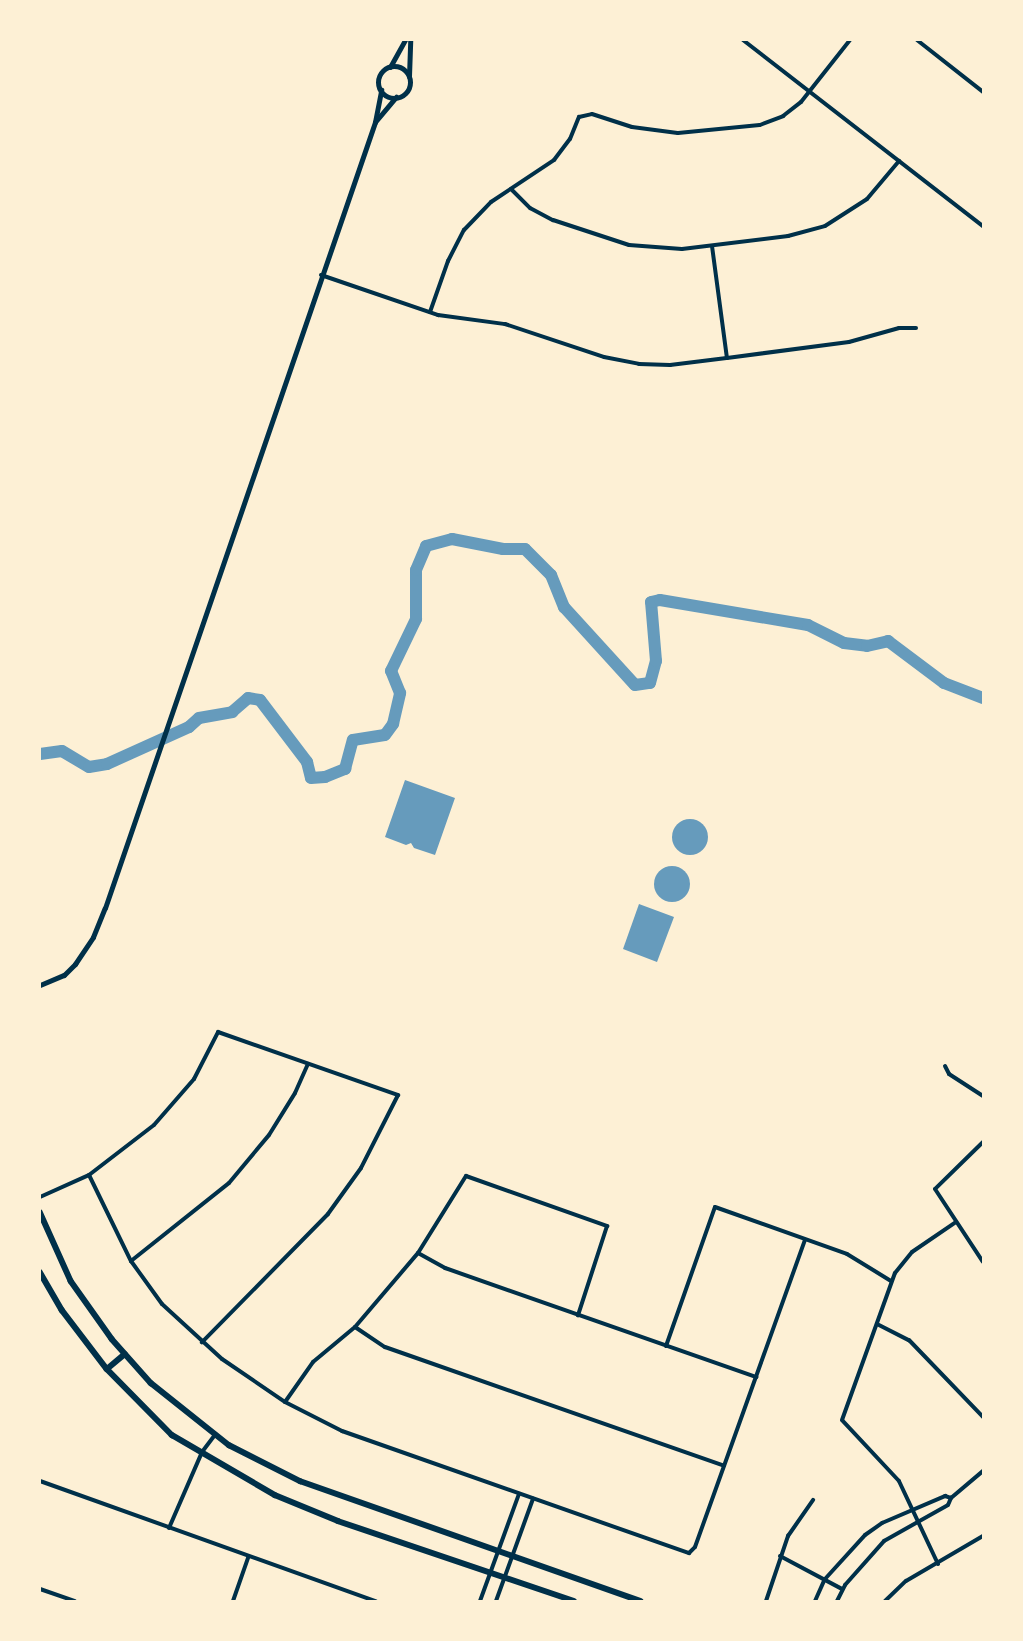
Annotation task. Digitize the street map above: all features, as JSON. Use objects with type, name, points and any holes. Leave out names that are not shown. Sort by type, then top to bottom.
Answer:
[{"type":"main road","points":[[40,1212],[72,1281],[125,1354],[151,1383],[214,1435],[264,1465],[300,1481],[640,1601]]},
{"type":"main road","points":[[40,1272],[62,1310],[107,1368],[172,1436],[275,1495],[338,1521],[574,1601]]},
{"type":"main road","points":[[107,1368],[125,1354]]},
{"type":"street","points":[[40,985],[64,975],[93,937],[138,818],[182,682],[375,122],[381,90],[380,75],[390,67],[405,40]]},
{"type":"street","points":[[375,122],[396,97],[408,90],[410,40]]},
{"type":"street","points":[[743,40],[983,226]]},
{"type":"street","points":[[430,312],[448,261],[461,235],[484,208],[554,160],[570,139],[579,117],[584,114],[651,131],[708,132],[770,122],[795,107],[810,92],[850,40]]},
{"type":"street","points":[[917,40],[983,92]]},
{"type":"street","points":[[390,67],[399,67],[408,76]]},
{"type":"street","points":[[381,90],[396,97]]},
{"type":"street","points":[[512,189],[524,203],[544,216],[616,242],[661,250],[712,246],[788,236],[825,226],[867,199],[899,161]]},
{"type":"street","points":[[712,246],[726,358]]},
{"type":"street","points":[[321,275],[430,312],[510,325],[628,363],[670,365],[849,342],[899,328],[916,328]]},
{"type":"street","points":[[40,1197],[90,1176],[167,1112],[194,1080],[218,1032],[398,1095],[365,1161],[328,1214],[202,1342]]},
{"type":"street","points":[[131,1261],[229,1183],[269,1136],[295,1093],[308,1064]]},
{"type":"street","points":[[945,1066],[949,1074],[983,1096]]},
{"type":"street","points":[[983,1142],[936,1189],[983,1262]]},
{"type":"street","points":[[90,1176],[131,1261],[162,1304],[202,1342],[250,1380],[286,1402],[342,1431],[689,1553],[694,1547],[805,1240]]},
{"type":"street","points":[[286,1402],[313,1362],[355,1327],[418,1253],[466,1176],[607,1226],[578,1315]]},
{"type":"street","points":[[666,1346],[715,1207],[858,1259],[891,1281]]},
{"type":"street","points":[[938,1564],[899,1481],[842,1420],[891,1281],[912,1252],[956,1222]]},
{"type":"street","points":[[418,1253],[445,1268],[756,1377]]},
{"type":"street","points":[[877,1324],[909,1340],[983,1418]]},
{"type":"street","points":[[355,1327],[385,1347],[724,1466]]},
{"type":"street","points":[[169,1528],[202,1452],[214,1435]]},
{"type":"street","points":[[836,1601],[842,1589],[884,1541],[948,1505],[951,1498],[983,1471]]},
{"type":"street","points":[[40,1481],[248,1558],[376,1601]]},
{"type":"street","points":[[480,1601],[519,1494]]},
{"type":"street","points":[[815,1601],[825,1579],[865,1535],[945,1496],[951,1498]]},
{"type":"street","points":[[496,1601],[534,1499]]},
{"type":"street","points":[[766,1601],[780,1556],[793,1527],[813,1500]]},
{"type":"street","points":[[885,1601],[906,1581],[983,1536]]},
{"type":"street","points":[[780,1556],[842,1589]]},
{"type":"street","points":[[233,1601],[248,1558]]},
{"type":"street","points":[[40,1589],[75,1601]]},
{"type":"water","points":[[405,780],[455,798],[435,855],[414,848],[411,843],[406,845],[385,837]]},
{"type":"water","points":[[690,819],[697,820],[703,824],[707,830],[707,844],[703,850],[697,854],[690,855],[683,854],[677,850],[673,844],[672,837],[673,830],[677,824],[683,820]]},
{"type":"water","points":[[672,866],[679,867],[685,871],[689,877],[689,891],[685,897],[679,901],[672,902],[665,901],[659,897],[655,891],[654,884],[655,877],[659,871],[665,867]]},
{"type":"water","points":[[639,904],[674,917],[657,962],[623,949]]},
{"type":"waterway","points":[[40,754],[62,751],[89,767],[107,764],[189,727],[199,718],[232,712],[248,698],[260,700],[307,762],[311,778],[325,777],[345,769],[353,740],[385,735],[393,724],[400,693],[391,671],[416,619],[416,570],[426,546],[452,539],[503,549],[525,549],[551,575],[564,607],[635,685],[650,683],[656,661],[651,602],[660,600],[808,625],[844,643],[867,646],[888,641],[944,683],[983,698]]}]
